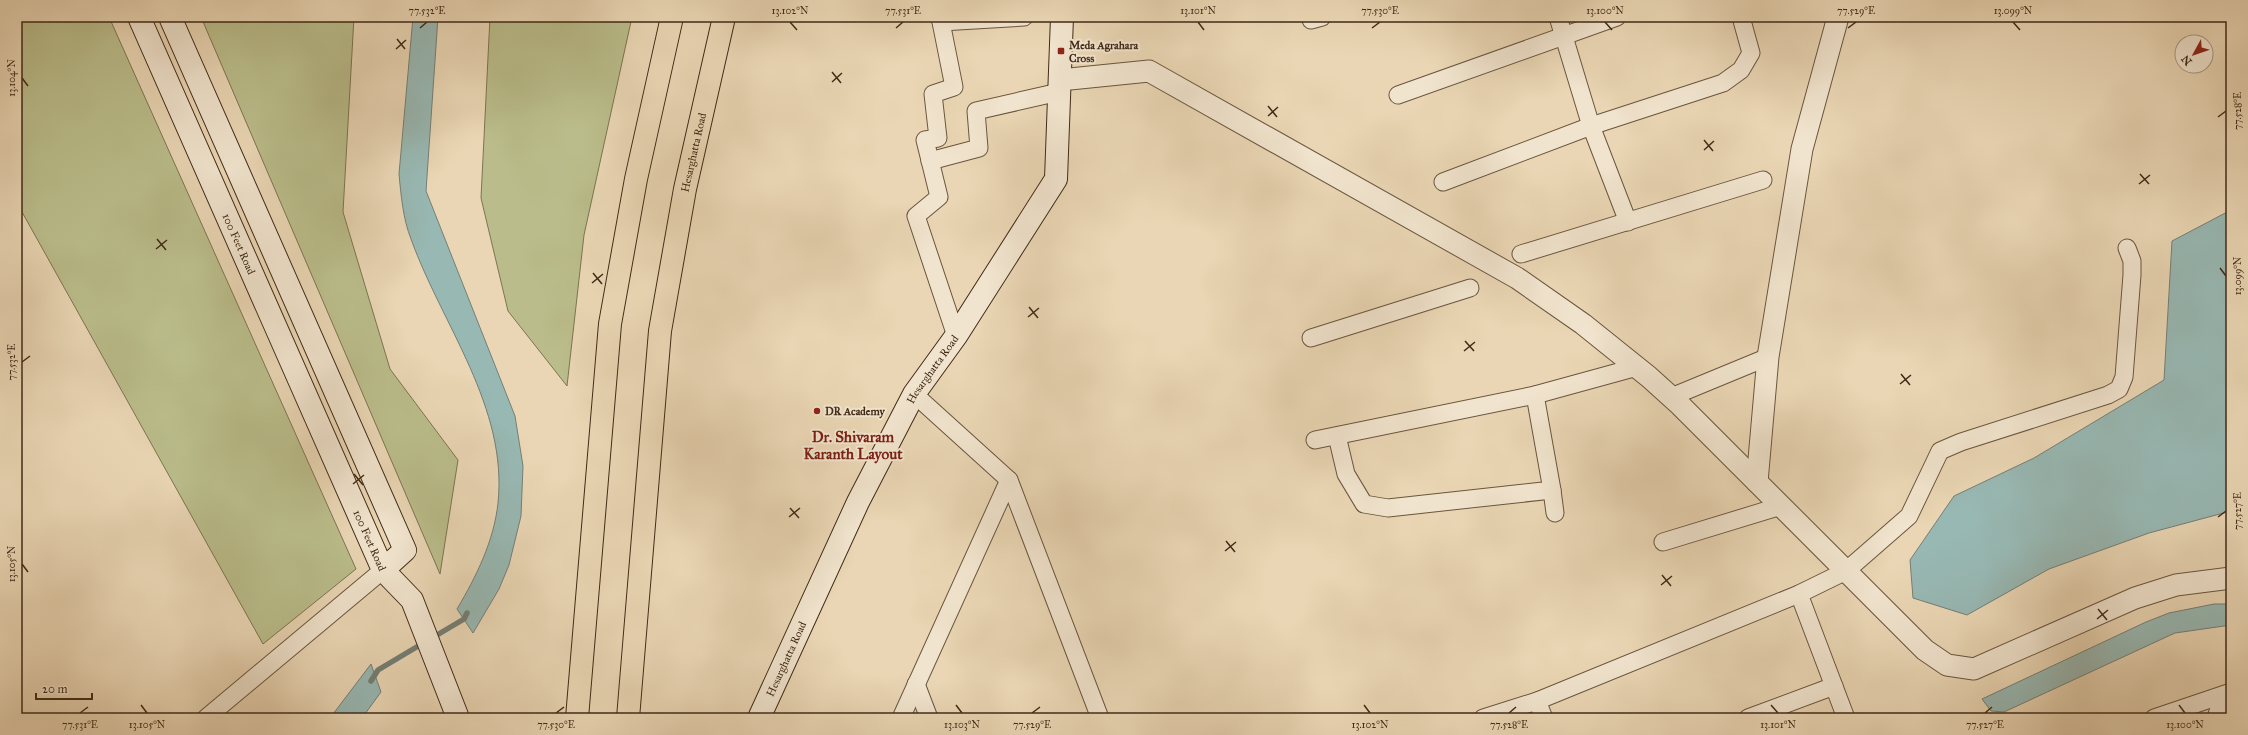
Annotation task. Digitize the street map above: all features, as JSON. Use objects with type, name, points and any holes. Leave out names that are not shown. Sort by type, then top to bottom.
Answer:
[{"type":"main road","name":"100 Feet Road","points":[[139,17],[383,570],[406,550],[170,17]]},
{"type":"main road","points":[[577,718],[610,324],[636,179],[672,17]]},
{"type":"main road","name":"Hesarghatta Road","points":[[628,718],[660,331],[685,190],[724,17]]},
{"type":"main road","name":"Hesarghatta Road","points":[[759,718],[858,502],[914,394],[956,336],[1056,179],[1062,17]]},
{"type":"main road","points":[[383,570],[412,600],[458,718]]},
{"type":"street","points":[[956,336],[916,216],[939,197],[925,140],[938,138],[932,94],[954,87],[941,19],[1024,17]]},
{"type":"street","points":[[1558,17],[1592,126],[1628,222]]},
{"type":"street","points":[[1398,94],[1617,17]]},
{"type":"street","points":[[1443,182],[1592,126],[1723,83],[1741,70],[1751,52],[1741,17]]},
{"type":"street","points":[[1757,482],[1768,357],[1802,149],[1838,17]]},
{"type":"street","points":[[930,161],[979,148],[976,111],[1060,86],[1149,71],[1517,278],[1583,324],[1637,367],[1671,397],[1932,656],[1947,665],[1965,669],[1974,669],[2155,591],[2197,581],[2231,578]]},
{"type":"street","points":[[1521,254],[1763,180]]},
{"type":"street","points":[[1483,718],[1537,701],[1799,594],[1846,571],[1909,516],[1940,451],[1961,442],[2108,395],[2119,389],[2124,377],[2132,274],[2132,261],[2127,248]]},
{"type":"street","points":[[1311,338],[1470,288]]},
{"type":"street","points":[[1671,397],[1768,357]]},
{"type":"street","points":[[1315,440],[1535,395],[1637,367]]},
{"type":"street","points":[[914,394],[1009,480],[1100,718]]},
{"type":"street","points":[[1535,395],[1555,513]]},
{"type":"street","points":[[1337,436],[1346,474],[1364,504],[1388,508],[1552,490]]},
{"type":"street","points":[[901,718],[1009,480]]},
{"type":"street","points":[[1663,542],[1781,506]]},
{"type":"street","points":[[206,718],[383,570]]},
{"type":"street","points":[[1799,594],[1846,718]]},
{"type":"street","points":[[916,684],[929,718]]},
{"type":"street","points":[[1748,718],[1834,686]]},
{"type":"street","points":[[2154,718],[2227,693]]},
{"type":"street","points":[[2216,718],[2227,693]]},
{"type":"street","points":[[1537,701],[1544,718]]},
{"type":"green space","points":[[17,17],[109,17],[356,569],[263,644],[17,203]]},
{"type":"green space","points":[[201,17],[354,17],[343,212],[390,369],[458,460],[440,574]]},
{"type":"green space","points":[[490,17],[632,17],[584,235],[567,386],[508,311],[481,198]]},
{"type":"water","points":[[413,17],[438,17],[426,191],[515,416],[523,466],[521,516],[509,565],[499,589],[473,633],[457,609],[483,558],[493,531],[498,503],[498,468],[493,433],[483,400],[470,367],[424,271],[408,231],[404,215],[399,174]]},
{"type":"water","points":[[2231,210],[2231,511],[2149,533],[2049,569],[1967,615],[1913,598],[1910,560],[1954,496],[2034,458],[2164,380],[2172,241]]},
{"type":"water","points":[[2214,604],[2231,604],[2231,625],[2175,633],[2004,712],[1991,711],[1982,699],[2146,622],[2169,613]]},
{"type":"water","points":[[371,664],[381,692],[362,718],[330,718]]},
{"type":"waterway","points":[[432,638],[464,619],[467,613]]},
{"type":"waterway","points":[[371,681],[378,670],[425,642]]},
{"type":"place","name":"Meda Agrahara Cross","points":[[1061,51]]},
{"type":"place","name":"DR Academy","points":[[817,411]]},
{"type":"district","name":"Dr. Shivaram Karanth Layout","points":[[853,446]]}]
